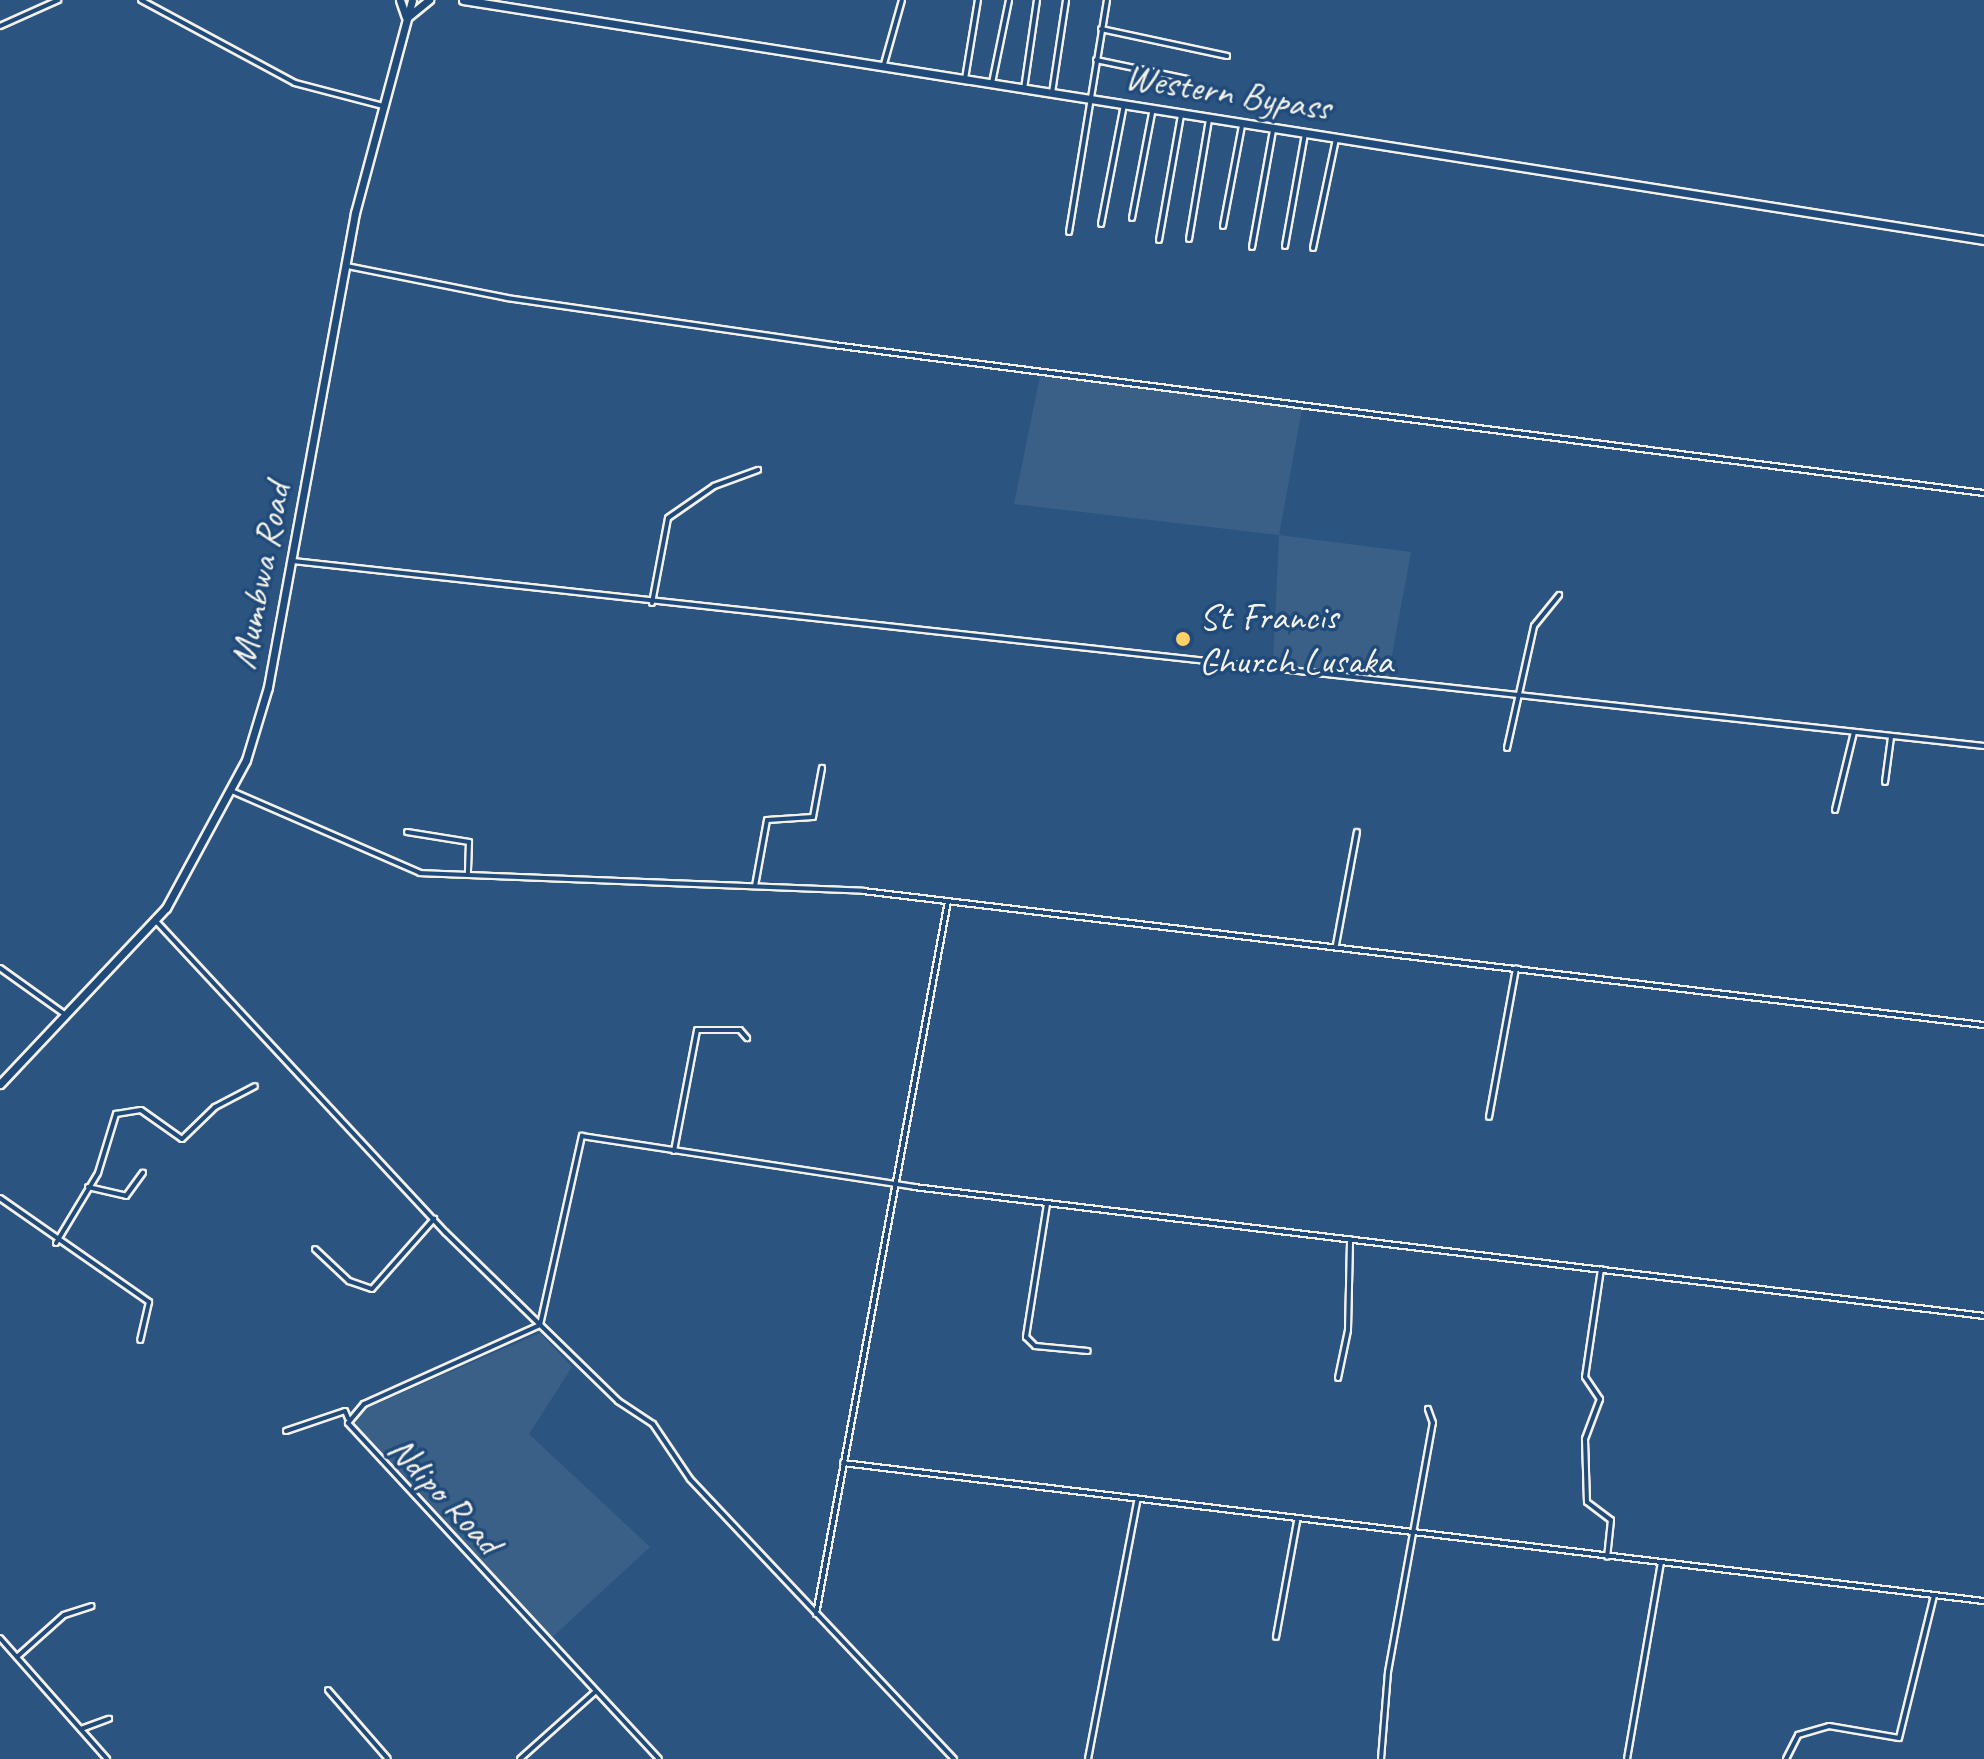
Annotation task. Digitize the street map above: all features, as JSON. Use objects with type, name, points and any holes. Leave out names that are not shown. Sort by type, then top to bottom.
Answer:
[{"type":"main road","points":[[400,0],[407,19],[429,0]]},
{"type":"main road","name":"Mumbwa Road","points":[[0,1084],[156,921],[234,792],[268,687],[345,266],[412,0]]},
{"type":"main road","name":"Western Bypass","points":[[463,0],[1984,240]]},
{"type":"street","points":[[0,26],[58,0]]},
{"type":"street","points":[[141,0],[295,83],[383,106]]},
{"type":"street","points":[[883,67],[902,0]]},
{"type":"street","points":[[965,79],[978,0]]},
{"type":"street","points":[[992,83],[1009,0]]},
{"type":"street","points":[[1024,89],[1037,0]]},
{"type":"street","points":[[1052,93],[1066,0]]},
{"type":"street","points":[[1069,232],[1107,0]]},
{"type":"street","points":[[1101,29],[1227,56]]},
{"type":"street","points":[[1096,60],[1187,79]]},
{"type":"street","points":[[1101,224],[1124,104]]},
{"type":"street","points":[[1132,218],[1153,108]]},
{"type":"street","points":[[1159,240],[1182,113]]},
{"type":"street","points":[[1189,239],[1209,117]]},
{"type":"street","points":[[1223,226],[1243,122]]},
{"type":"street","points":[[1252,247],[1274,127]]},
{"type":"street","points":[[1285,246],[1305,132]]},
{"type":"street","points":[[1313,248],[1337,137]]},
{"type":"street","points":[[345,266],[507,298],[833,345],[1984,493]]},
{"type":"street","points":[[652,603],[668,518],[714,486],[758,470]]},
{"type":"street","points":[[292,561],[652,603],[1984,746]]},
{"type":"street","points":[[1507,748],[1516,696],[1538,618],[1559,595]]},
{"type":"street","points":[[1835,810],[1854,732]]},
{"type":"street","points":[[1885,782],[1891,736]]},
{"type":"street","points":[[755,886],[767,820],[813,817],[822,768]]},
{"type":"street","points":[[234,792],[409,869],[755,886],[948,901],[1336,945],[1984,1025]]},
{"type":"street","points":[[407,832],[469,842],[468,874]]},
{"type":"street","points":[[1336,945],[1357,832]]},
{"type":"street","points":[[816,1614],[948,901]]},
{"type":"street","points":[[156,921],[434,1219],[540,1325],[653,1424],[690,1479],[954,1759]]},
{"type":"street","points":[[0,968],[68,1016]]},
{"type":"street","points":[[1489,1117],[1516,968]]},
{"type":"street","points":[[674,1151],[697,1030],[740,1030],[747,1038]]},
{"type":"street","points":[[56,1243],[88,1187],[117,1112],[141,1110],[182,1139],[215,1107],[255,1086]]},
{"type":"street","points":[[540,1325],[579,1138],[1047,1204],[1984,1316]]},
{"type":"street","points":[[88,1187],[126,1196],[143,1173]]},
{"type":"street","points":[[0,1198],[56,1243],[149,1302],[140,1340]]},
{"type":"street","points":[[1047,1204],[1026,1337],[1035,1346],[1088,1351]]},
{"type":"street","points":[[315,1249],[349,1281],[372,1289],[434,1219]]},
{"type":"street","points":[[1338,1378],[1348,1330],[1350,1238]]},
{"type":"street","points":[[1601,1269],[1585,1372],[1600,1399],[1585,1439],[1587,1502],[1611,1520],[1607,1557]]},
{"type":"street","name":"Ndipo Road","points":[[540,1325],[364,1404],[348,1418],[357,1439],[659,1759]]},
{"type":"street","points":[[1381,1759],[1388,1672],[1433,1423],[1428,1409]]},
{"type":"street","points":[[286,1431],[345,1411],[348,1418]]},
{"type":"street","points":[[843,1463],[1137,1501],[1984,1601]]},
{"type":"street","points":[[1088,1759],[1137,1501]]},
{"type":"street","points":[[1276,1637],[1297,1520]]},
{"type":"street","points":[[1627,1759],[1661,1563]]},
{"type":"street","points":[[1786,1759],[1798,1735],[1829,1726],[1899,1738],[1934,1595]]},
{"type":"street","points":[[17,1657],[67,1613],[92,1606]]},
{"type":"street","points":[[0,1638],[107,1759]]},
{"type":"street","points":[[328,1690],[388,1759]]},
{"type":"street","points":[[520,1759],[595,1692]]},
{"type":"street","points":[[81,1729],[109,1719]]},
{"type":"shaded area","points":[[1040,376],[1302,409],[1279,535],[1014,504]]},
{"type":"shaded area","points":[[1279,535],[1411,552],[1388,677],[1273,665]]},
{"type":"shaded area","points":[[540,1333],[572,1367],[529,1434],[650,1547],[547,1642],[349,1427],[351,1415]]},
{"type":"place","name":"St Francis Church Lusaka","points":[[1183,639]]}]
